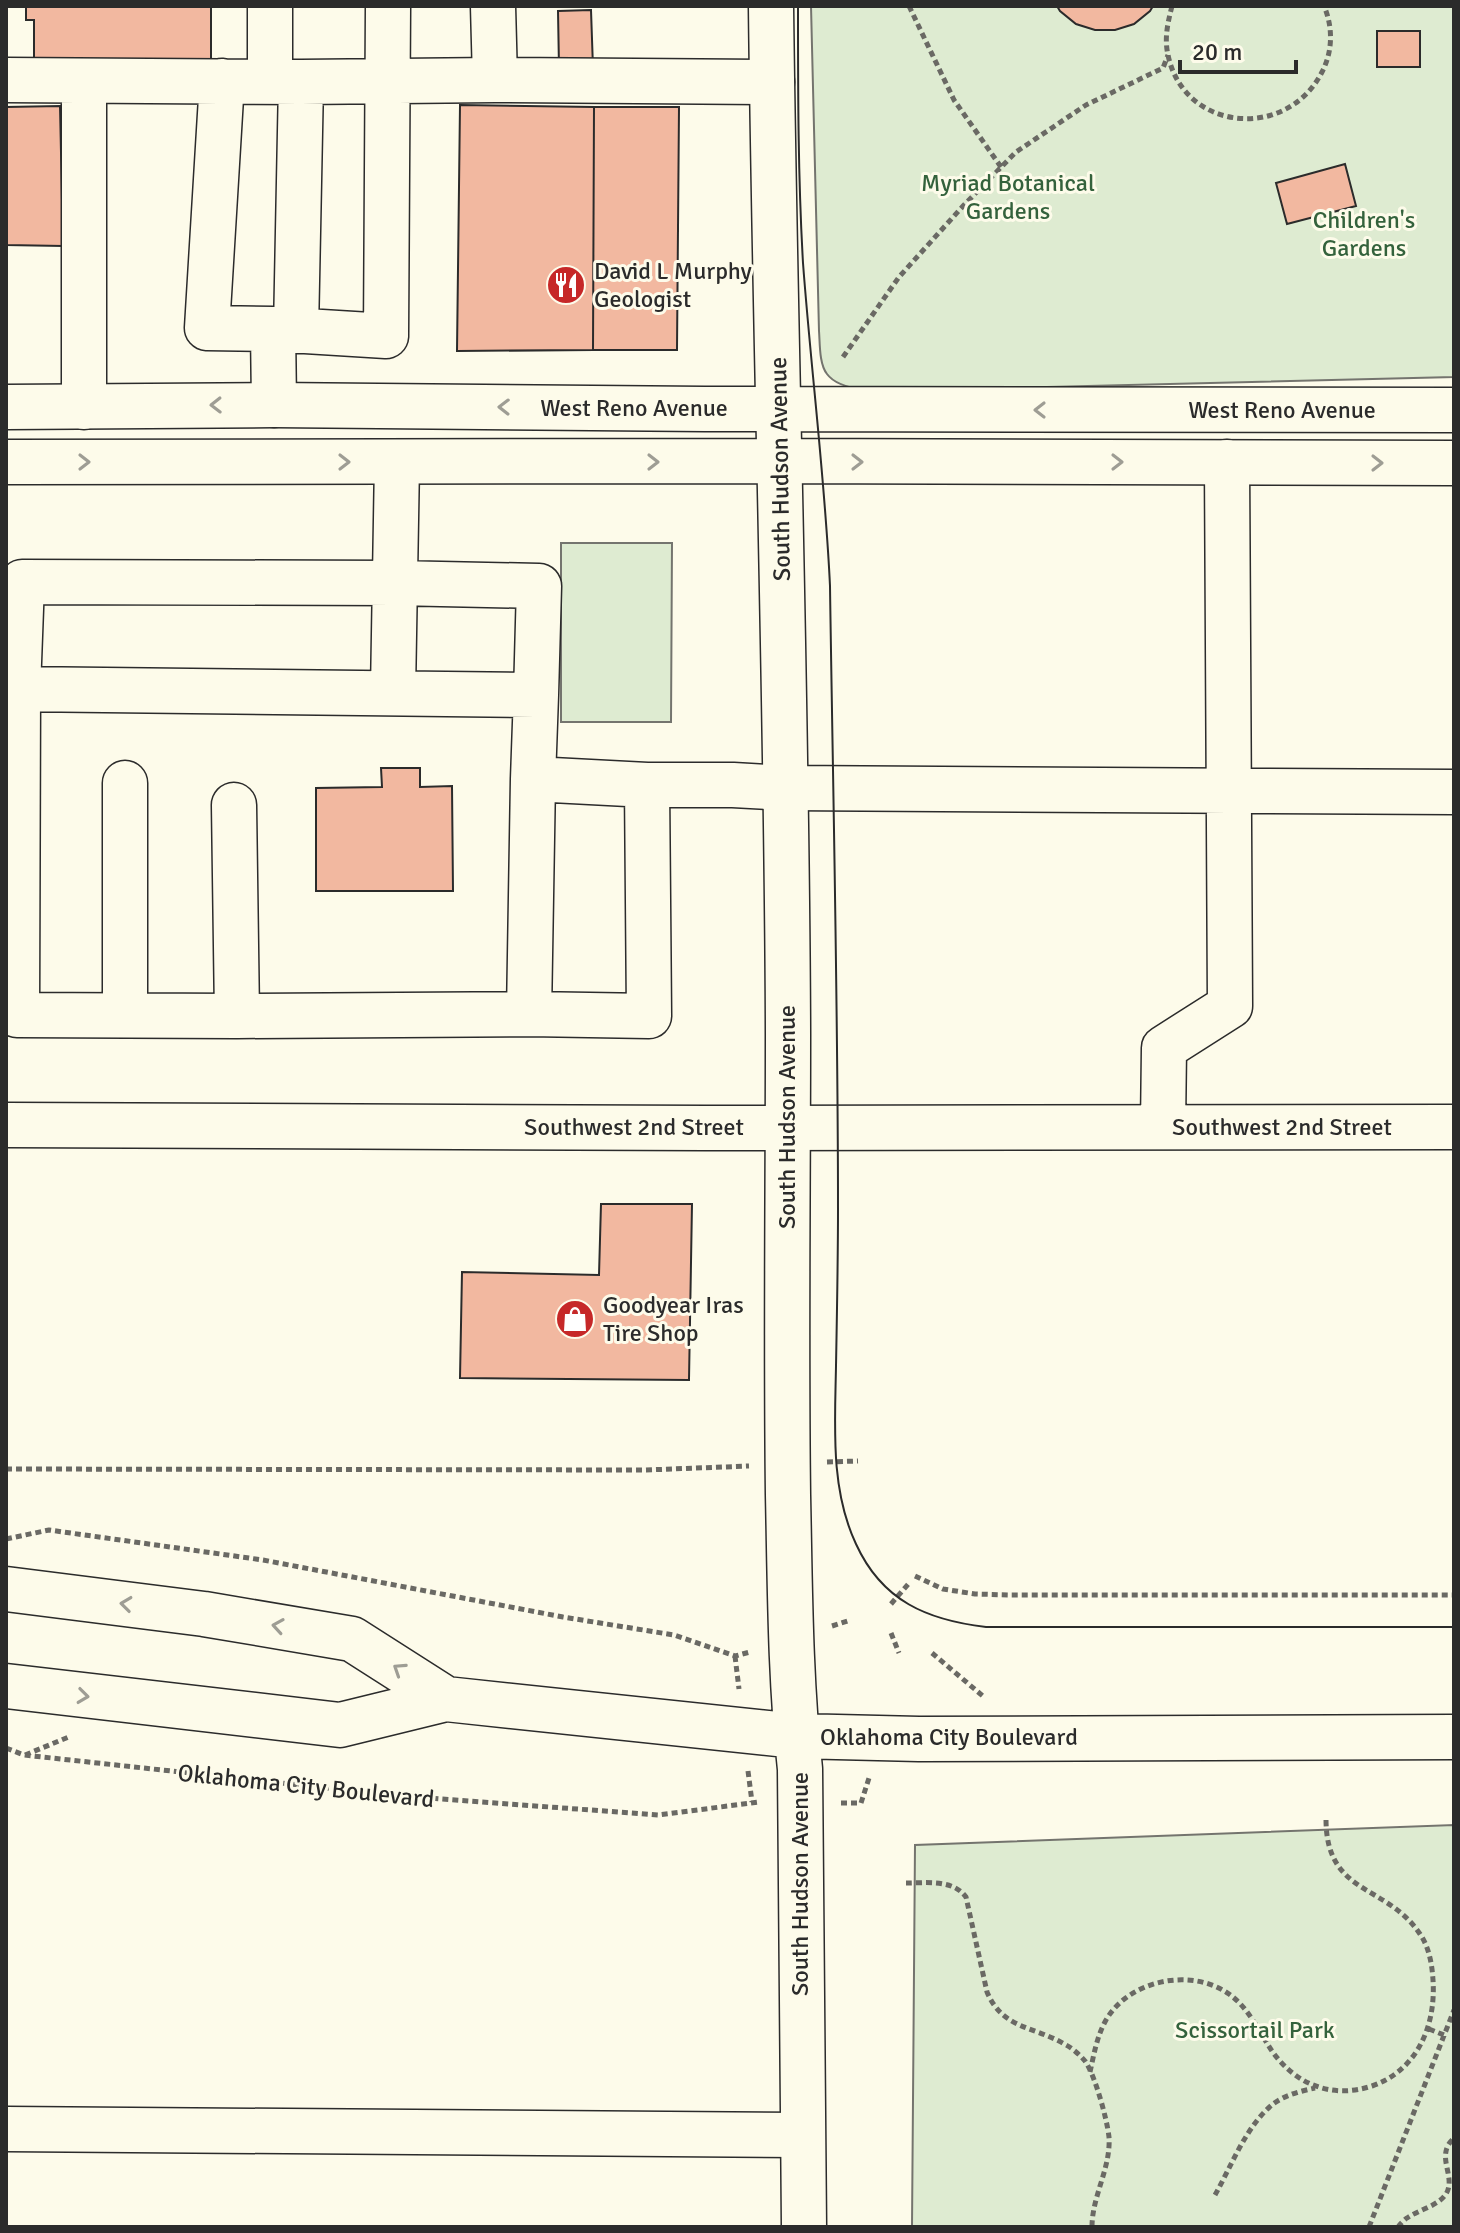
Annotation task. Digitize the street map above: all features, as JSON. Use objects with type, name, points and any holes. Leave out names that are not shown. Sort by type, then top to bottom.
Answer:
[{"type":"main road","points":[[270,6],[285,82],[284,330],[274,405]]},
{"type":"main road","points":[[222,81],[207,328],[386,336],[388,6]]},
{"type":"main road","points":[[493,6],[495,80]]},
{"type":"main road","name":"South Hudson Avenue","points":[[771,6],[786,788],[786,1368],[790,1610],[800,1769],[804,2227]]},
{"type":"main road","points":[[6,80],[772,82]]},
{"type":"main road","points":[[84,81],[84,407]]},
{"type":"main road","name":"West Reno Avenue","points":[[6,407],[274,405],[1454,410]]},
{"type":"main road","points":[[6,462],[1454,463]]},
{"type":"main road","points":[[393,692],[397,462]]},
{"type":"main road","points":[[1163,1127],[1164,1048],[1230,1006],[1227,462]]},
{"type":"main road","points":[[529,1014],[539,586],[22,582],[18,689],[17,1015],[649,1016],[647,785]]},
{"type":"main road","points":[[18,689],[536,695]]},
{"type":"main road","points":[[533,779],[786,788],[1454,792]]},
{"type":"main road","points":[[125,783],[125,1015]]},
{"type":"main road","points":[[234,805],[237,1016]]},
{"type":"main road","name":"Southwest 2nd Street","points":[[6,1125],[1454,1127]]},
{"type":"main road","name":"Oklahoma City Boulevard","points":[[6,1589],[204,1614],[352,1639],[446,1699]]},
{"type":"main road","name":"Oklahoma City Boulevard","points":[[6,1686],[340,1725],[446,1699],[796,1736],[919,1739],[1454,1737]]},
{"type":"main road","points":[[6,2129],[802,2135]]},
{"type":"path","points":[[909,6],[954,100],[1001,167]]},
{"type":"path","points":[[1172,6],[1166,30],[1168,55],[1177,80],[1195,100],[1218,114],[1244,120],[1271,116],[1296,105],[1315,86],[1327,63],[1331,36],[1324,6]]},
{"type":"path","points":[[843,357],[899,277],[1016,152],[1086,105],[1163,68],[1168,55]]},
{"type":"path","points":[[6,1469],[646,1470],[740,1466]]},
{"type":"path","points":[[6,1539],[49,1530],[263,1560],[674,1635],[735,1656]]},
{"type":"path","points":[[915,1576],[943,1589],[975,1594],[1454,1595]]},
{"type":"path","points":[[891,1604],[910,1582]]},
{"type":"path","points":[[891,1633],[899,1653]]},
{"type":"path","points":[[932,1653],[958,1675]]},
{"type":"path","points":[[24,1755],[80,1732]]},
{"type":"path","name":"Oklahoma City Boulevard","points":[[6,1748],[24,1755],[401,1796],[658,1815],[752,1802]]},
{"type":"path","points":[[1090,2072],[1096,2044],[1106,2020],[1120,2002],[1143,1988],[1166,1981],[1208,1983],[1229,1994],[1261,2030],[1281,2062],[1302,2081],[1316,2087],[1353,2091],[1390,2078],[1407,2065],[1429,2029],[1434,1995],[1432,1962],[1420,1934],[1394,1907],[1340,1871],[1331,1858],[1326,1840],[1326,1819]]},
{"type":"path","points":[[906,1883],[942,1884],[961,1891],[966,1897],[992,2005],[1001,2016],[1067,2045],[1085,2061],[1102,2105],[1109,2140],[1092,2227]]},
{"type":"path","points":[[1369,2227],[1453,2015]]},
{"type":"path","points":[[1429,2029],[1444,2035]]},
{"type":"path","points":[[1215,2195],[1243,2143],[1274,2103],[1316,2087]]},
{"type":"path","points":[[1398,2227],[1446,2193],[1445,2151],[1454,2138]]},
{"type":"green space","name":"Myriad Botanical Gardens","points":[[811,6],[1454,6],[1454,377],[887,391],[858,389],[835,381],[824,370],[820,347]]},
{"type":"green space","points":[[561,543],[672,543],[671,722],[561,722]]},
{"type":"green space","name":"Scissortail Park","points":[[1454,1825],[1454,2227],[912,2227],[915,1845]]},
{"type":"building","points":[[26,6],[211,6],[211,64],[34,64],[34,20],[26,20]]},
{"type":"building","points":[[1057,6],[1153,6],[1134,24],[1115,30],[1095,30],[1076,24]]},
{"type":"building","points":[[591,10],[593,68],[559,68],[558,11]]},
{"type":"building","points":[[1377,31],[1420,31],[1420,67],[1377,67]]},
{"type":"building","points":[[460,105],[594,107],[593,350],[457,351]]},
{"type":"building","points":[[60,106],[63,246],[6,245],[6,107]]},
{"type":"building","points":[[594,107],[679,107],[677,350],[593,350]]},
{"type":"building","points":[[1345,164],[1356,206],[1287,224],[1276,183]]},
{"type":"building","points":[[381,768],[420,768],[420,787],[452,786],[453,891],[316,891],[316,788],[382,787]]},
{"type":"building","points":[[601,1204],[692,1204],[689,1380],[460,1378],[462,1272],[599,1275]]},
{"type":"tram line","points":[[798,6],[803,263],[830,586],[838,1130],[836,1456],[842,1501],[856,1544],[879,1580],[909,1604],[944,1619],[986,1627],[1454,1627]]},
{"type":"place","name":"David L Murphy Geologist","points":[[566,285]]},
{"type":"place","name":"Goodyear Iras Tire Shop","points":[[575,1319]]},
{"type":"park label","name":"Children's Gardens","points":[[1364,234]]}]
